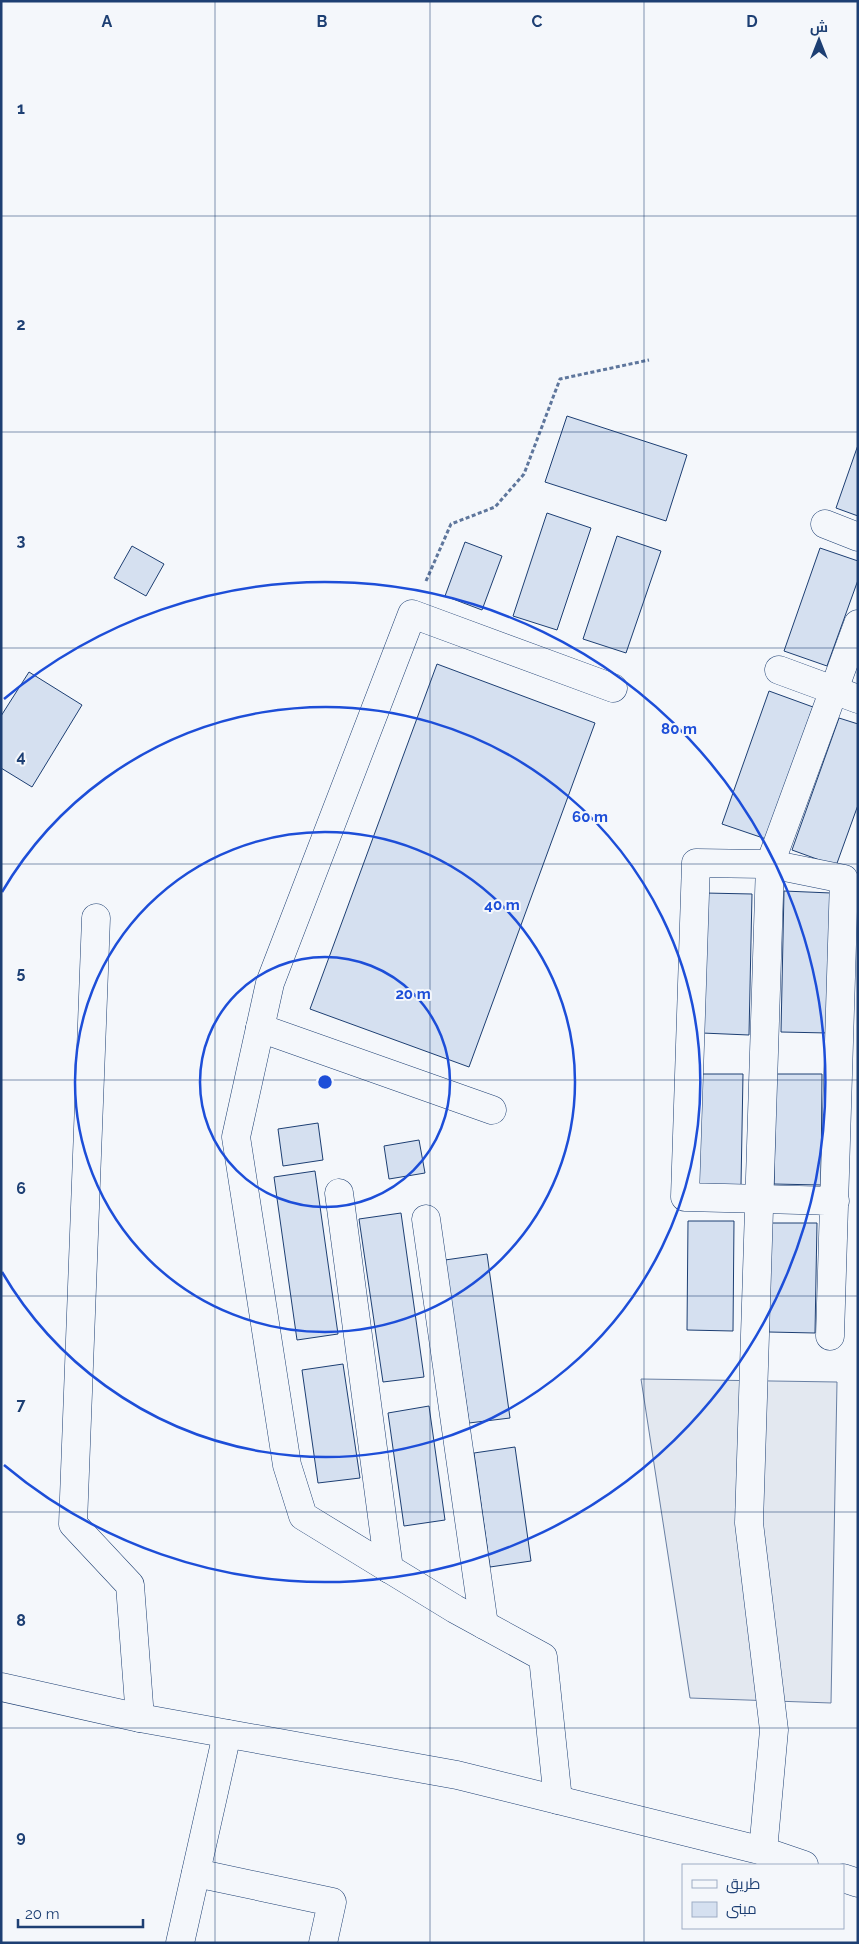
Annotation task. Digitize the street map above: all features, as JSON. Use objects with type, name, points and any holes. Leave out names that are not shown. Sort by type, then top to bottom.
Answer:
[{"type":"lane","points":[[825,524],[858,537]]},
{"type":"lane","points":[[558,1800],[543,1657],[484,1625],[303,1516],[287,1465],[236,1137],[270,983],[412,614],[613,688]]},
{"type":"lane","points":[[763,1851],[774,1730],[749,1523],[770,864],[846,695],[858,624]]},
{"type":"lane","points":[[779,670],[846,695]]},
{"type":"lane","points":[[830,1336],[835,1201],[844,879],[770,864],[696,863],[685,1197],[835,1201]]},
{"type":"lane","points":[[96,918],[73,1524],[130,1585],[140,1718]]},
{"type":"lane","points":[[260,1028],[492,1110]]},
{"type":"lane","points":[[339,1193],[389,1569]]},
{"type":"lane","points":[[426,1218],[484,1625]]},
{"type":"lane","points":[[1,1687],[140,1718],[457,1775],[763,1851],[801,1864]]},
{"type":"lane","points":[[180,1943],[227,1734]]},
{"type":"lane","points":[[196,1873],[332,1902],[324,1943]]},
{"type":"lane","points":[[844,1878],[858,1884]]},
{"type":"path","points":[[412,614],[451,524],[495,507],[524,474],[560,379],[649,360]]},
{"type":"shaded area","points":[[641,1379],[837,1382],[831,1703],[690,1698]]},
{"type":"building","points":[[567,416],[687,455],[666,521],[545,482]]},
{"type":"building","points":[[858,445],[858,516],[836,508]]},
{"type":"building","points":[[547,513],[591,528],[557,630],[513,616]]},
{"type":"building","points":[[617,536],[661,551],[626,653],[583,639]]},
{"type":"building","points":[[465,542],[502,556],[482,610],[445,596]]},
{"type":"building","points":[[132,546],[164,564],[146,596],[114,578]]},
{"type":"building","points":[[820,548],[858,561],[858,580],[827,666],[784,651]]},
{"type":"building","points":[[437,664],[595,723],[469,1067],[310,1009]]},
{"type":"building","points":[[29,672],[82,705],[32,787],[1,768],[1,716]]},
{"type":"building","points":[[769,691],[813,707],[766,839],[722,824]]},
{"type":"building","points":[[839,718],[858,724],[858,805],[836,866],[792,850]]},
{"type":"building","points":[[784,891],[831,893],[828,1033],[781,1032]]},
{"type":"building","points":[[705,893],[752,894],[749,1035],[702,1033]]},
{"type":"building","points":[[696,1074],[743,1074],[741,1185],[695,1184]]},
{"type":"building","points":[[776,1074],[822,1074],[821,1185],[774,1184]]},
{"type":"building","points":[[318,1123],[323,1160],[283,1166],[278,1129]]},
{"type":"building","points":[[419,1140],[425,1173],[389,1179],[384,1146]]},
{"type":"building","points":[[315,1171],[338,1334],[297,1340],[274,1177]]},
{"type":"building","points":[[401,1213],[424,1377],[383,1382],[359,1219]]},
{"type":"building","points":[[688,1221],[734,1221],[733,1331],[687,1330]]},
{"type":"building","points":[[770,1223],[817,1223],[815,1333],[769,1332]]},
{"type":"building","points":[[487,1254],[510,1418],[469,1423],[445,1260]]},
{"type":"building","points":[[343,1364],[360,1478],[318,1483],[302,1370]]},
{"type":"building","points":[[429,1406],[445,1520],[404,1526],[388,1413]]},
{"type":"building","points":[[515,1447],[531,1561],[490,1567],[474,1453]]}]
